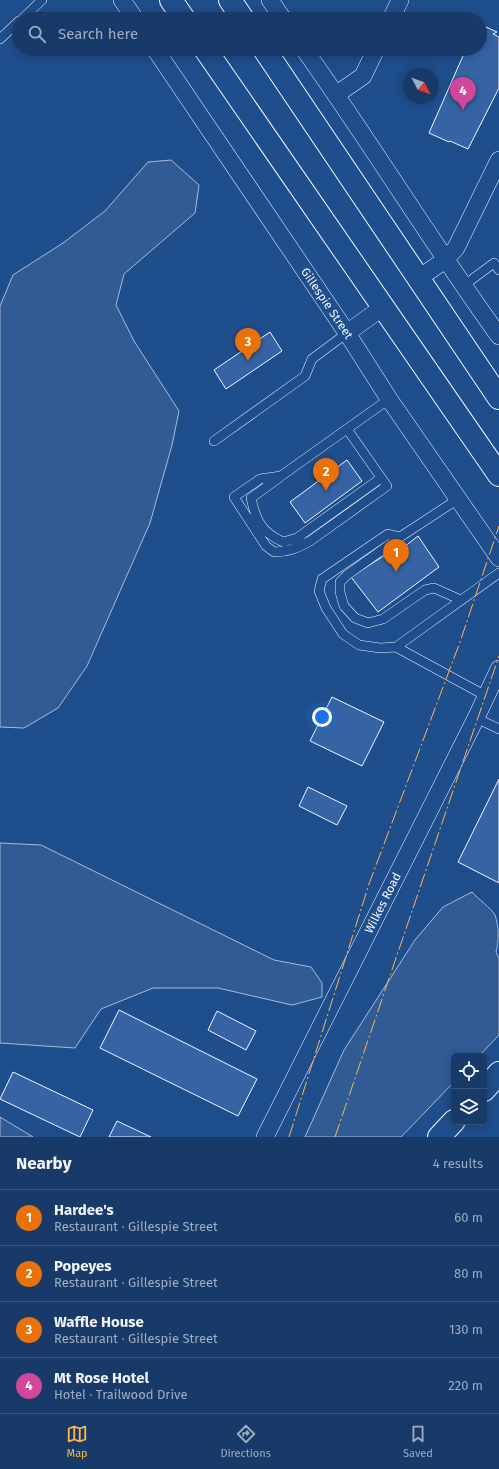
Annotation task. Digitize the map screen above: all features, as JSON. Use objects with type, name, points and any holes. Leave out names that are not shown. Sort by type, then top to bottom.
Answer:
[{"type":"main road","points":[[171,0],[179,12]]},
{"type":"main road","points":[[230,0],[238,12]]},
{"type":"main road","points":[[209,56],[499,475]]},
{"type":"main road","points":[[269,56],[499,398]]},
{"type":"main road","points":[[485,1089],[499,1073]]},
{"type":"main road","points":[[438,1137],[451,1124]]},
{"type":"street","points":[[122,0],[130,12]]},
{"type":"street","points":[[270,0],[278,12]]},
{"type":"street","points":[[394,12],[400,0]]},
{"type":"street","name":"Gillespie Street","points":[[160,56],[389,399],[499,558]]},
{"type":"street","points":[[309,56],[337,94],[445,260],[499,336]]},
{"type":"street","points":[[337,94],[363,76],[373,56]]},
{"type":"street","points":[[419,278],[445,260],[456,248],[499,160]]},
{"type":"street","points":[[346,333],[383,307]]},
{"type":"street","name":"Wilkes Road","points":[[265,1137],[476,718],[499,669]]},
{"type":"lane","points":[[29,12],[42,0]]},
{"type":"lane","points":[[0,38],[12,27]]},
{"type":"lane","points":[[463,286],[494,263],[499,270]]},
{"type":"lane","points":[[214,440],[304,376],[312,359],[346,333]]},
{"type":"lane","points":[[382,478],[297,538],[283,542],[264,530],[254,511],[250,498],[389,399]]},
{"type":"lane","points":[[281,476],[260,479],[234,498],[266,546],[274,552],[283,552],[297,548],[310,541],[387,486],[347,429]]},
{"type":"lane","points":[[458,500],[400,537],[347,575],[340,582],[340,592],[344,606],[355,618],[368,623],[383,619],[425,590],[434,588],[461,600]]},
{"type":"lane","points":[[400,537],[388,534],[322,579],[319,591],[326,608],[343,634],[360,645],[380,648],[396,647],[486,696]]},
{"type":"lane","points":[[396,647],[499,573]]},
{"type":"lane","points":[[476,718],[499,729]]},
{"type":"shaded area","points":[[171,160],[199,185],[195,213],[124,274],[116,305],[134,341],[179,411],[172,445],[150,523],[87,666],[58,708],[24,728],[0,727],[0,306],[13,275],[63,243],[105,211],[148,162]]},
{"type":"shaded area","points":[[0,843],[41,845],[274,960],[311,967],[322,983],[322,997],[292,1005],[218,988],[153,988],[101,1009],[75,1048],[0,1043]]},
{"type":"shaded area","points":[[472,892],[488,906],[495,915],[498,929],[496,952],[499,958],[499,1035],[482,1053],[451,1053],[451,1085],[401,1137],[305,1137],[344,1050],[415,940],[443,907]]},
{"type":"shaded area","points":[[0,1117],[33,1137],[0,1137]]},
{"type":"building","points":[[487,27],[497,32],[493,34],[499,37],[499,88],[468,149],[429,133],[463,56],[487,56]]},
{"type":"building","points":[[270,332],[282,351],[226,389],[214,370]]},
{"type":"building","points":[[347,460],[362,481],[305,523],[290,502]]},
{"type":"building","points":[[418,536],[439,567],[378,612],[351,577],[385,555],[389,559]]},
{"type":"building","points":[[332,697],[384,722],[362,766],[310,741]]},
{"type":"building","points":[[499,779],[499,883],[458,862]]},
{"type":"building","points":[[308,787],[347,806],[337,825],[299,806]]},
{"type":"building","points":[[119,1010],[257,1079],[238,1116],[100,1048]]},
{"type":"building","points":[[217,1011],[256,1031],[246,1050],[208,1030]]},
{"type":"building","points":[[13,1072],[93,1110],[80,1137],[0,1099]]},
{"type":"building","points":[[117,1121],[151,1137],[109,1137]]},
{"type":"power","points":[[289,1137],[369,884],[460,642],[499,526]]},
{"type":"power","points":[[335,1137],[499,656]]},
{"type":"place","name":"Mt Rose Hotel","points":[[463,110]]},
{"type":"place","name":"Waffle House","points":[[248,361]]},
{"type":"place","name":"Popeyes","points":[[326,491]]},
{"type":"place","name":"Hardee's","points":[[396,572]]}]
